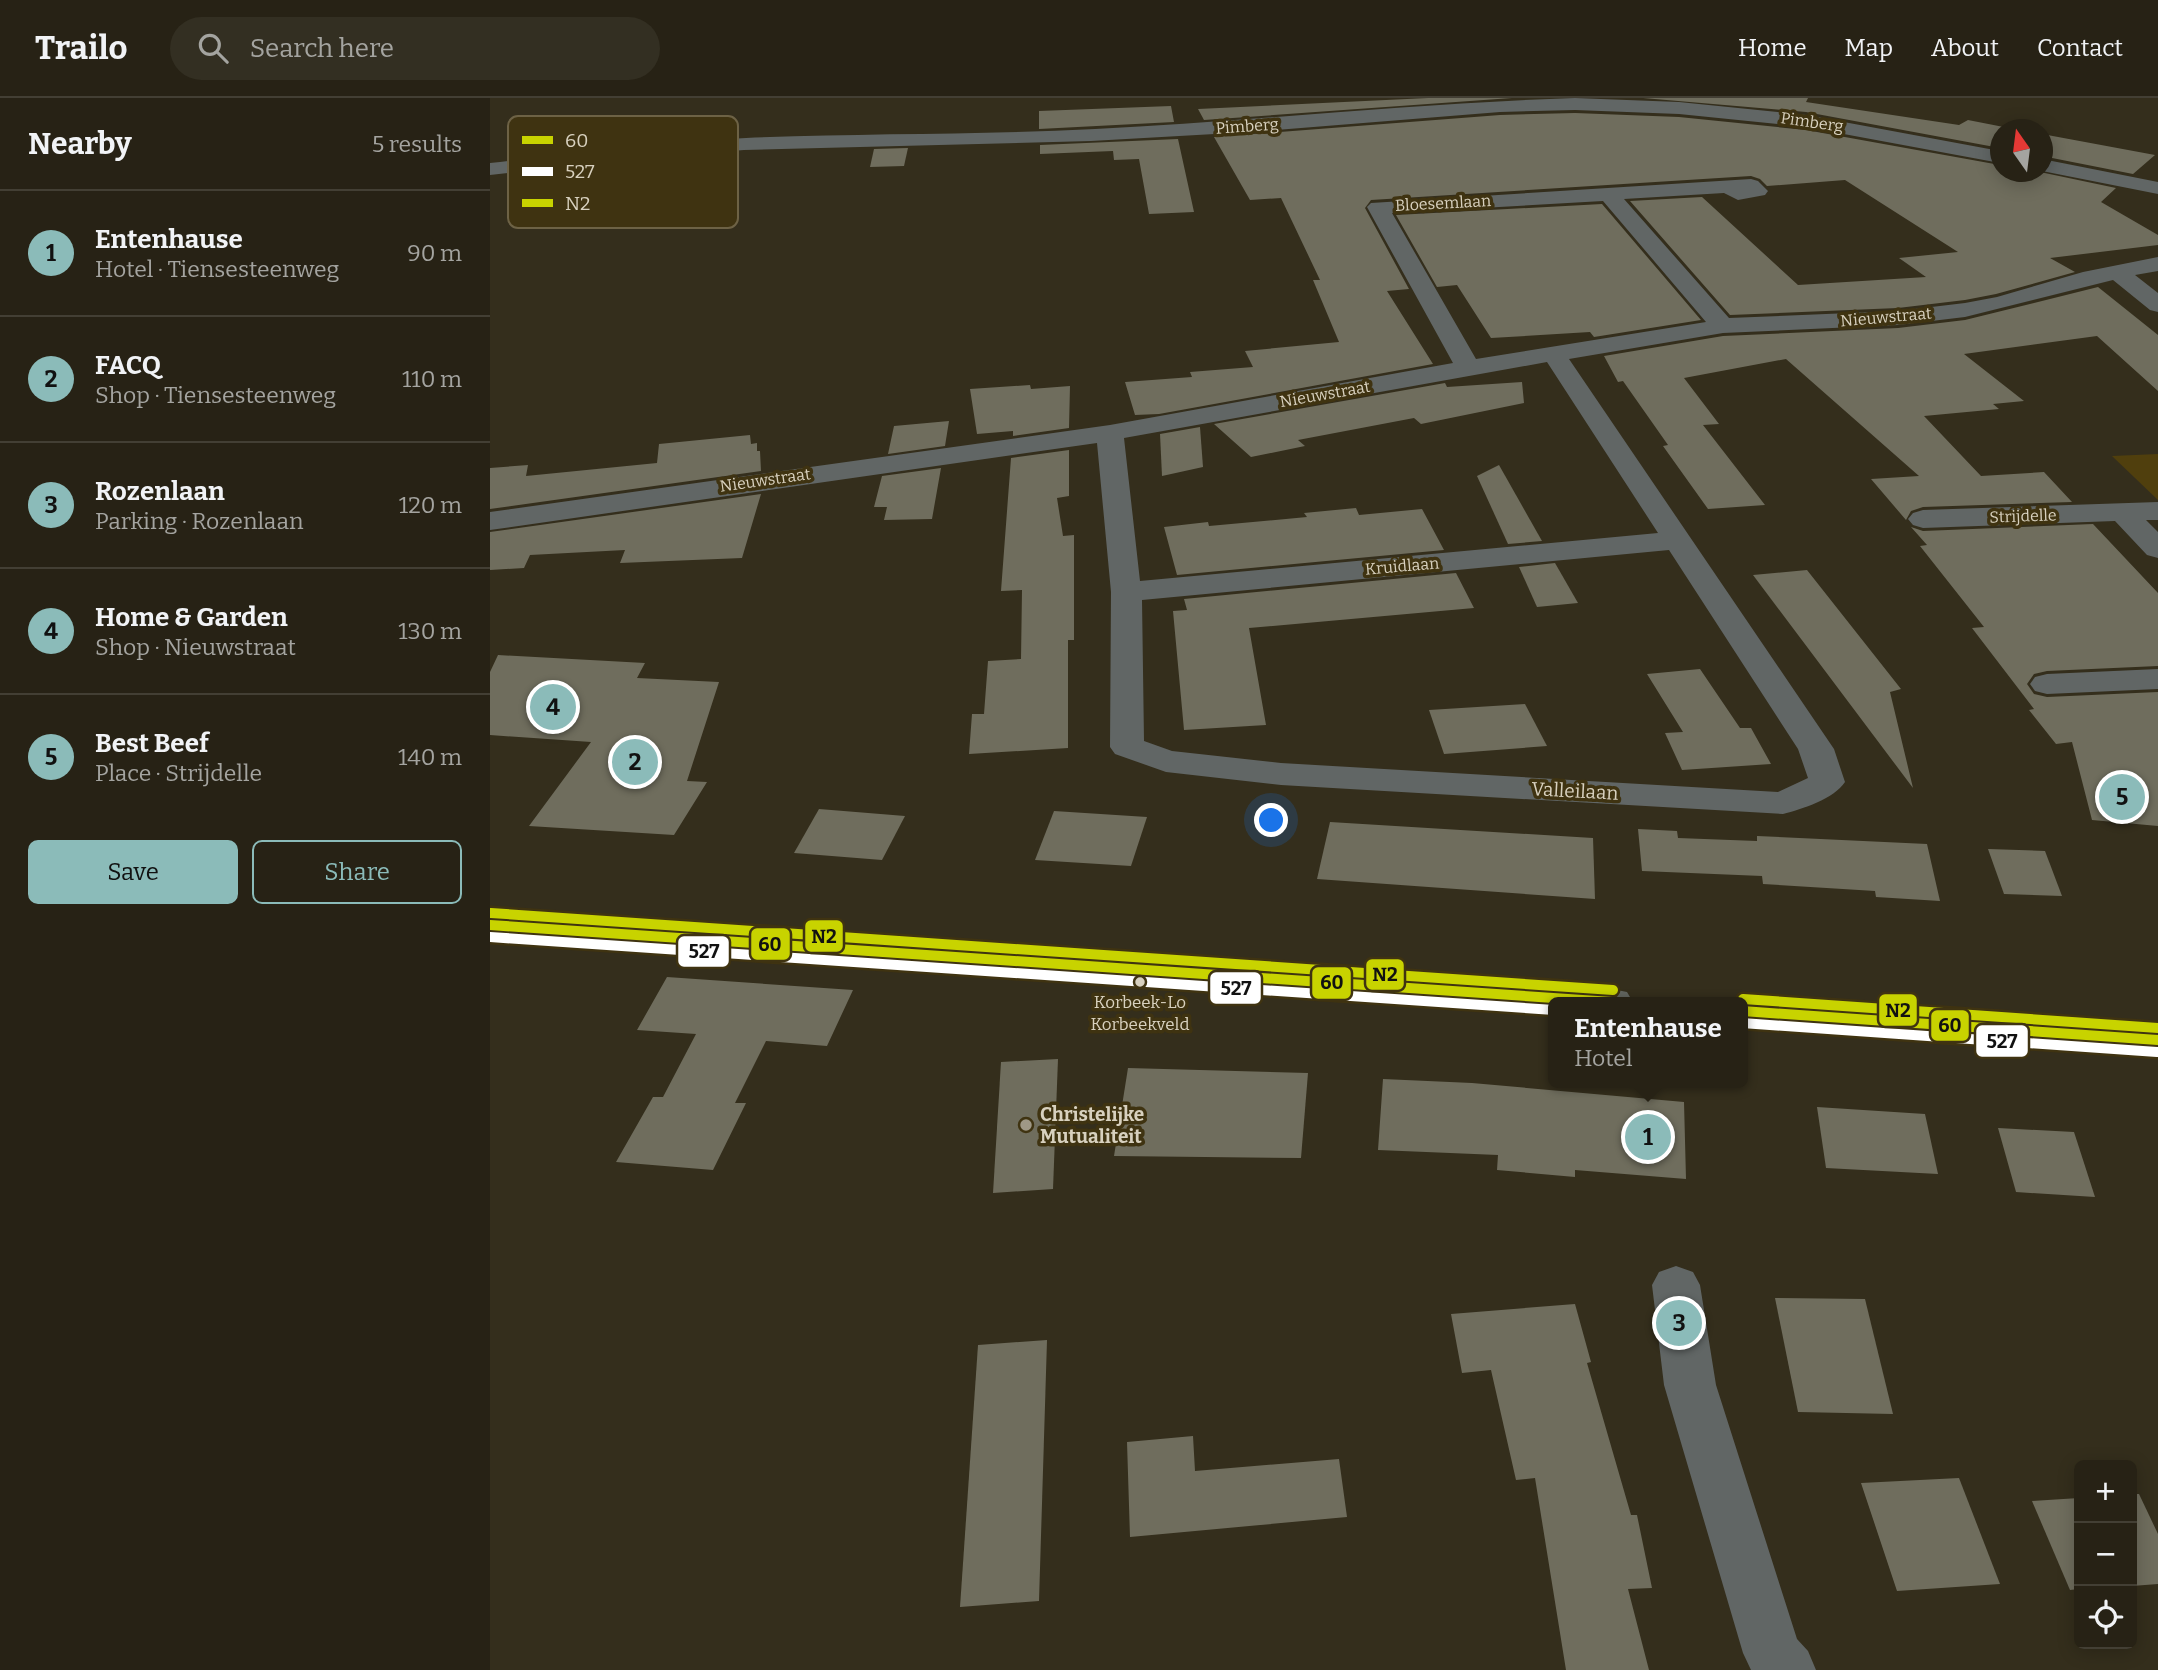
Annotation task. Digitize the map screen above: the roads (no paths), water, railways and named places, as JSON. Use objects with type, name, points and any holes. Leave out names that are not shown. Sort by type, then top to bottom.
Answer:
[{"type":"main road","points":[[490,925],[1548,998]]},
{"type":"main road","points":[[1748,1011],[2158,1040]]},
{"type":"street","name":"Pimberg","points":[[738,145],[1104,134],[1500,106],[1575,104],[1679,108],[1806,121],[1990,155]]},
{"type":"street","name":"Pimberg","points":[[490,169],[508,167]]},
{"type":"street","points":[[2053,167],[2158,188]]},
{"type":"street","name":"Bloesemlaan","points":[[1468,368],[1378,207],[1751,185],[1758,191],[1738,194],[1729,187]]},
{"type":"street","points":[[1608,194],[1723,326]]},
{"type":"street","name":"Nieuwstraat","points":[[490,521],[1110,433],[1553,353],[1723,326],[1898,318],[1965,310],[2158,264]]},
{"type":"street","points":[[2117,272],[2158,305]]},
{"type":"street","name":"Valleilaan","points":[[1110,433],[1126,592],[1127,747],[1166,761],[1281,774],[1783,803],[1827,782],[1816,749],[1553,353]]},
{"type":"street","name":"Strijdelle","points":[[1923,519],[2158,511]]},
{"type":"street","points":[[2123,513],[2158,549]]},
{"type":"street","name":"Kruidlaan","points":[[1126,592],[1678,540]]},
{"type":"street","points":[[2047,684],[2158,679]]},
{"type":"street","points":[[1676,1285],[1690,1385],[1772,1653],[1787,1670]]},
{"type":"place","name":"Home & Garden","points":[[553,707]]},
{"type":"place","name":"FACQ","points":[[635,762]]},
{"type":"place","name":"Best Beef","points":[[2122,797]]},
{"type":"place","name":"Korbeek-Lo Korbeekveld","points":[[1140,982]]},
{"type":"place","name":"Christelijke Mutualiteit","points":[[1026,1125]]},
{"type":"place","name":"Entenhause","points":[[1648,1137]]},
{"type":"place","name":"Rozenlaan","points":[[1679,1323]]}]
